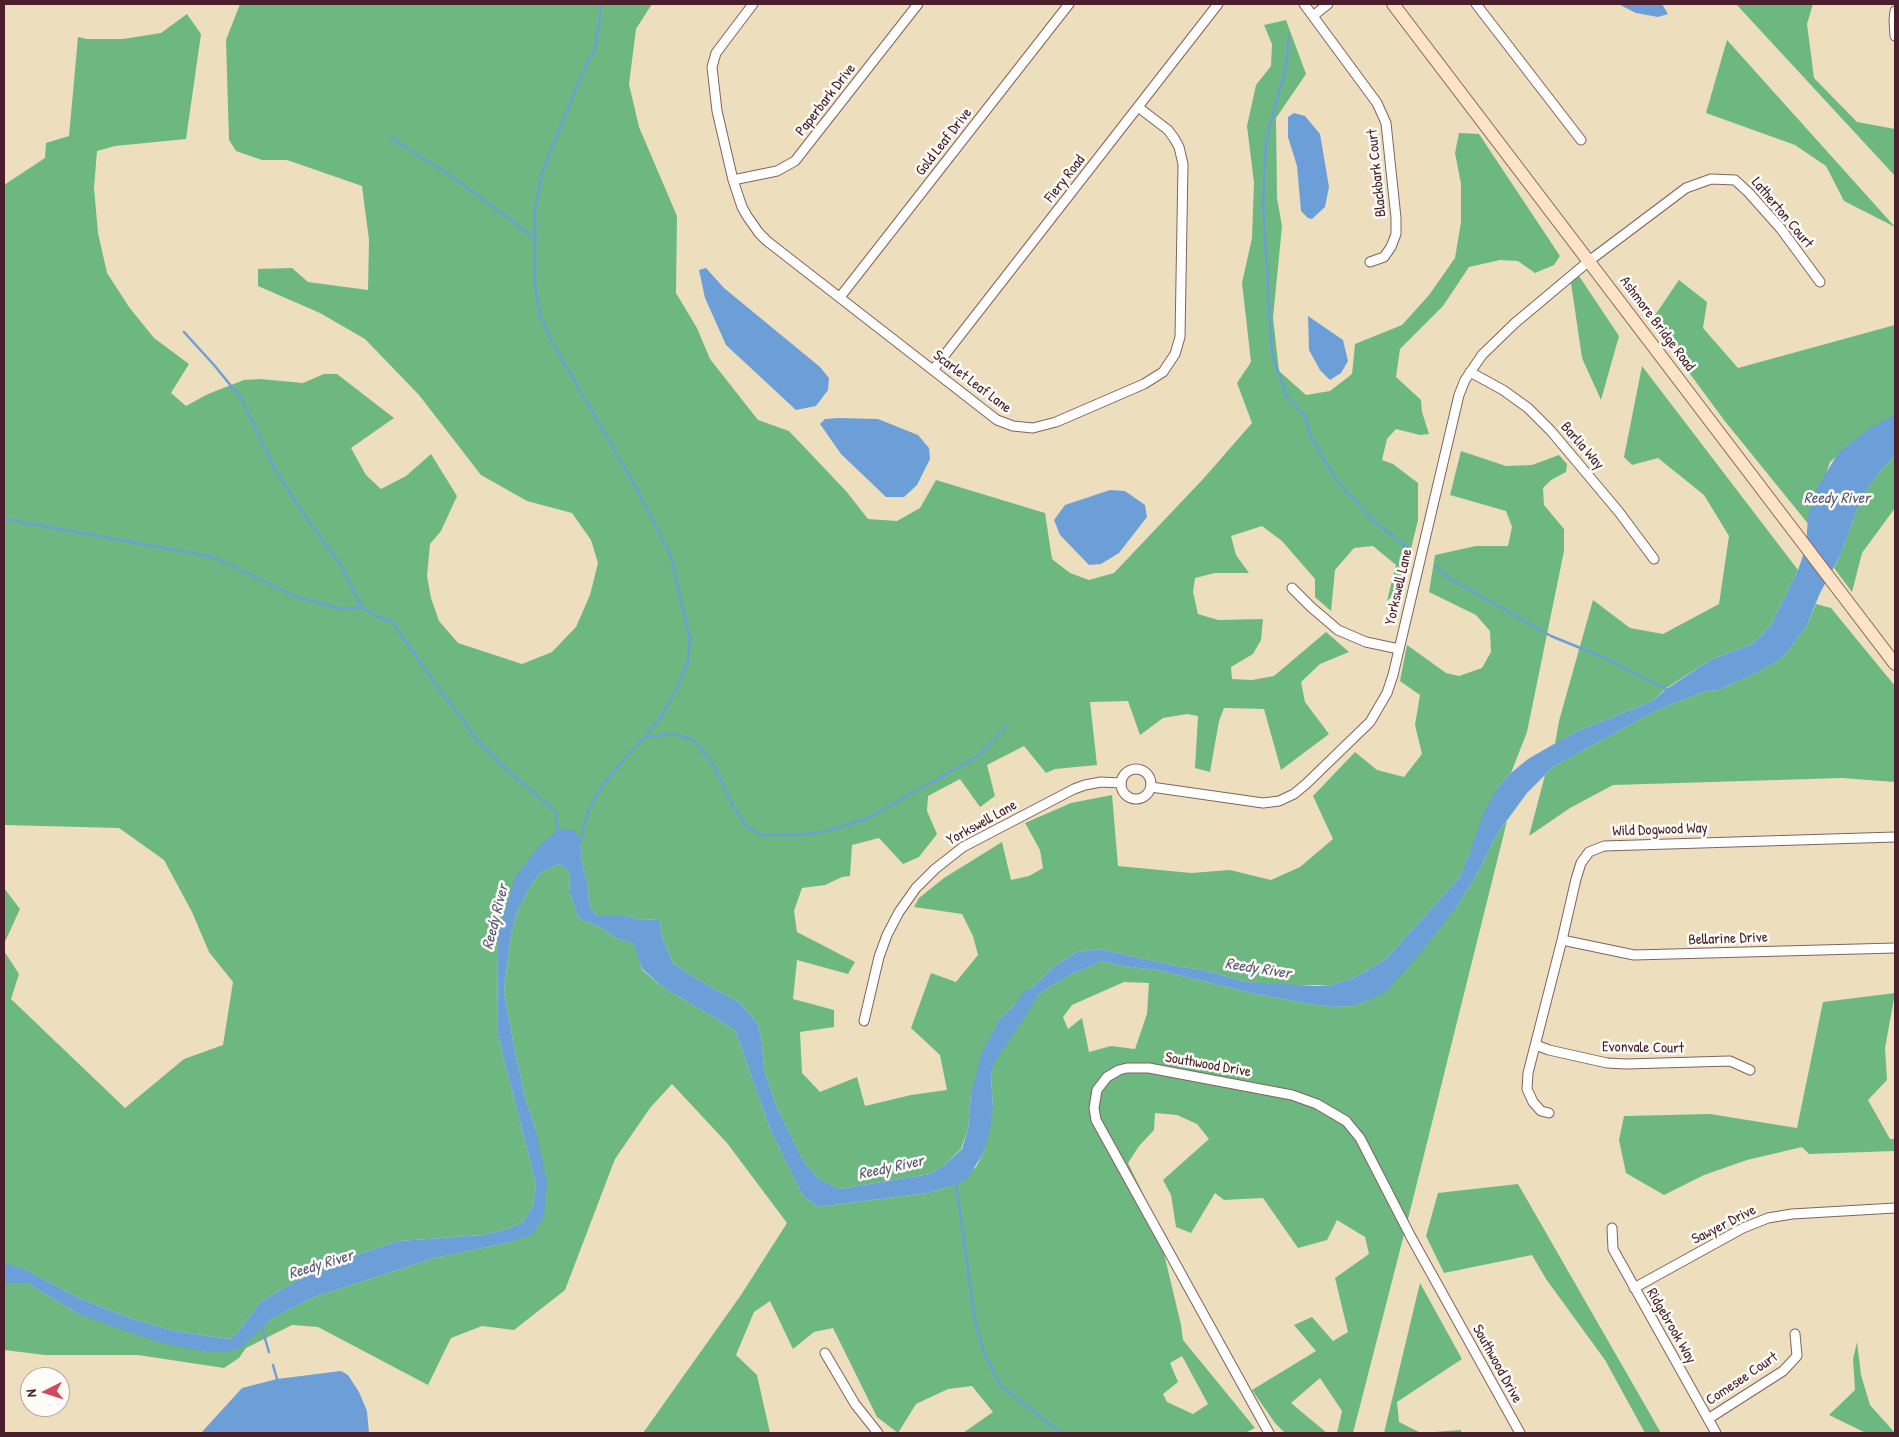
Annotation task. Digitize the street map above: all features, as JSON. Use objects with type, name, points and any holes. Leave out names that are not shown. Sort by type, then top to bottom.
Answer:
[{"type":"main road","name":"Ashmore Bridge Road","points":[[1393,4],[1895,664]]},
{"type":"street","name":"Scarlet Leaf Lane","points":[[753,4],[716,53],[712,67],[718,110],[733,180],[742,207],[759,233],[997,420],[1013,426],[1033,428],[1056,422],[1144,384],[1157,377],[1175,354],[1180,337],[1183,164],[1179,147],[1168,130],[1138,106]]},
{"type":"street","name":"Paperbark Drive","points":[[733,180],[776,171],[795,161],[918,4]]},
{"type":"street","name":"Gold Leaf Drive","points":[[840,297],[1069,4]]},
{"type":"street","name":"Fiery Road","points":[[933,370],[1218,4]]},
{"type":"street","name":"Blackbark Court","points":[[1304,4],[1377,103],[1386,123],[1396,210],[1396,234],[1391,247],[1384,257],[1370,262]]},
{"type":"street","points":[[1313,16],[1328,4]]},
{"type":"street","points":[[1476,4],[1581,140]]},
{"type":"street","points":[[1895,11],[1895,36]]},
{"type":"street","name":"Latherton Court","points":[[1589,260],[1686,188],[1710,179],[1735,180],[1749,193],[1780,229],[1820,282]]},
{"type":"street","name":"Yorkswell Lane","points":[[1151,787],[1263,803],[1279,801],[1294,794],[1306,784],[1370,722],[1387,693],[1399,649],[1459,395],[1470,372],[1482,355],[1515,323],[1589,260]]},
{"type":"street","name":"Barlia Way","points":[[1470,372],[1503,390],[1528,408],[1551,431],[1619,512],[1654,559]]},
{"type":"street","points":[[1292,588],[1338,630],[1366,642],[1399,649]]},
{"type":"street","points":[[1140,770],[1148,775],[1151,787],[1145,796],[1135,799],[1126,795],[1121,783],[1126,773],[1140,770]]},
{"type":"street","name":"Yorkswell Lane","points":[[864,1021],[879,957],[887,935],[899,912],[916,888],[935,869],[963,847],[1074,789],[1101,782],[1121,783]]},
{"type":"street","name":"Wild Dogwood Way","points":[[1549,1113],[1541,1111],[1533,1102],[1527,1090],[1528,1073],[1576,878],[1581,863],[1589,852],[1600,846],[1895,837]]},
{"type":"street","name":"Bellarine Drive","points":[[1562,940],[1634,955],[1895,948]]},
{"type":"street","name":"Evonvale Court","points":[[1536,1044],[1549,1050],[1607,1063],[1730,1061],[1750,1070]]},
{"type":"street","name":"Southwood Drive","points":[[1269,1433],[1096,1120],[1094,1108],[1098,1090],[1107,1077],[1119,1070],[1149,1068],[1292,1095],[1317,1104],[1346,1121],[1360,1138],[1411,1237],[1520,1433]]},
{"type":"street","name":"Sawyer Drive","points":[[1634,1288],[1743,1228],[1768,1218],[1792,1214],[1895,1208]]},
{"type":"street","name":"Ridgebrook Way","points":[[1612,1228],[1613,1249],[1716,1433]]},
{"type":"street","name":"Comesee Court","points":[[1708,1419],[1783,1371],[1796,1356],[1795,1334]]},
{"type":"street","points":[[825,1353],[855,1404],[878,1433]]},
{"type":"green space","points":[[240,4],[652,4],[636,29],[629,84],[639,127],[677,216],[676,293],[697,328],[710,359],[758,420],[789,431],[846,491],[868,519],[897,521],[920,508],[936,480],[1045,513],[1052,559],[1070,573],[1089,580],[1114,573],[1204,478],[1252,423],[1237,383],[1251,362],[1242,283],[1252,238],[1254,183],[1247,126],[1256,85],[1271,66],[1272,44],[1264,25],[1286,20],[1306,74],[1276,118],[1277,198],[1282,226],[1273,318],[1279,371],[1306,395],[1330,391],[1352,374],[1355,344],[1402,325],[1429,295],[1455,258],[1461,222],[1461,184],[1455,153],[1459,133],[1479,134],[1560,256],[1554,265],[1535,273],[1518,261],[1500,260],[1469,267],[1443,306],[1400,349],[1396,377],[1421,400],[1422,412],[1429,434],[1420,435],[1396,429],[1387,439],[1382,460],[1393,464],[1418,483],[1418,520],[1402,586],[1387,601],[1396,565],[1373,546],[1354,548],[1335,570],[1331,611],[1315,597],[1315,579],[1282,541],[1262,526],[1231,536],[1236,555],[1249,573],[1215,573],[1195,578],[1193,592],[1198,614],[1218,620],[1263,619],[1261,640],[1253,654],[1231,667],[1232,679],[1252,680],[1274,676],[1326,632],[1349,652],[1320,664],[1301,682],[1305,702],[1329,734],[1281,770],[1264,709],[1224,708],[1219,721],[1210,772],[1195,768],[1198,716],[1187,714],[1163,718],[1140,735],[1128,701],[1090,702],[1097,765],[1055,769],[1046,773],[1024,746],[987,765],[995,796],[980,807],[960,779],[928,796],[927,811],[937,834],[919,857],[903,864],[879,838],[852,845],[850,876],[842,877],[825,885],[802,888],[794,911],[797,932],[855,962],[848,974],[797,960],[793,999],[834,1010],[834,1027],[800,1032],[802,1073],[820,1092],[857,1077],[865,1106],[911,1095],[947,1090],[940,1055],[911,1028],[931,973],[956,982],[978,955],[973,936],[962,914],[914,907],[919,898],[944,878],[1002,842],[1011,880],[1029,876],[1043,868],[1040,850],[1025,823],[1071,803],[1112,795],[1118,866],[1191,873],[1230,870],[1271,880],[1300,867],[1333,839],[1313,796],[1355,752],[1377,770],[1404,777],[1422,754],[1415,725],[1420,695],[1400,681],[1407,645],[1446,673],[1459,676],[1482,668],[1491,652],[1490,631],[1476,615],[1429,592],[1435,555],[1476,546],[1508,546],[1512,527],[1506,511],[1450,495],[1461,451],[1506,466],[1532,465],[1559,455],[1567,464],[1566,472],[1551,480],[1543,488],[1544,505],[1564,529],[1564,551],[1527,732],[1511,773],[1499,786],[1459,878],[1386,959],[1354,978],[1331,985],[1282,985],[1247,982],[1204,970],[1181,967],[1100,949],[1077,952],[1056,965],[1000,1019],[971,1093],[968,1129],[961,1149],[943,1166],[930,1174],[839,1189],[819,1179],[804,1162],[777,1108],[764,1069],[758,1024],[739,1002],[700,981],[673,963],[661,934],[660,919],[640,920],[626,916],[597,916],[589,905],[588,886],[582,862],[580,840],[558,830],[497,937],[498,1036],[536,1184],[533,1206],[523,1222],[508,1229],[482,1235],[399,1241],[339,1261],[296,1281],[260,1302],[239,1331],[230,1339],[174,1331],[130,1318],[81,1299],[24,1269],[4,1264],[4,951],[19,974],[11,999],[125,1108],[184,1059],[223,1045],[233,982],[209,952],[192,912],[164,860],[119,828],[4,825],[4,185],[45,158],[46,143],[69,136],[78,37],[87,39],[123,39],[161,33],[187,14],[201,34],[186,139],[115,146],[97,151],[94,188],[98,233],[107,273],[129,307],[154,338],[189,364],[171,393],[186,406],[208,394],[244,380],[260,379],[303,383],[324,374],[337,374],[394,418],[351,448],[366,475],[381,489],[406,476],[431,454],[457,496],[441,531],[430,544],[427,576],[431,598],[439,621],[458,643],[522,664],[552,652],[576,627],[590,595],[598,563],[591,540],[572,513],[527,501],[481,475],[419,395],[365,339],[320,313],[258,286],[258,269],[292,268],[308,282],[368,290],[369,240],[362,186],[287,160],[262,160],[236,151],[229,140],[226,40]]},
{"type":"green space","points":[[1736,4],[1813,4],[1807,24],[1814,78],[1857,122],[1895,129],[1895,176]]},
{"type":"green space","points":[[1727,40],[1895,227],[1844,201],[1826,166],[1795,145],[1706,113]]},
{"type":"green space","points":[[1579,276],[1619,336],[1601,400],[1582,358],[1571,283]]},
{"type":"green space","points":[[1679,280],[1707,302],[1703,328],[1738,368],[1895,325],[1895,419],[1862,435],[1830,462],[1821,489],[1814,531],[1724,420],[1651,321]]},
{"type":"green space","points":[[1642,366],[1798,570],[1771,625],[1754,643],[1710,660],[1665,689],[1653,701],[1575,732],[1555,744],[1559,721],[1593,600],[1630,628],[1663,634],[1719,604],[1729,536],[1704,495],[1658,458],[1632,465],[1624,457]]},
{"type":"green space","points":[[1895,456],[1895,508],[1862,553],[1852,592],[1834,568],[1862,496],[1881,470]]},
{"type":"green space","points":[[1816,604],[1831,608],[1895,686],[1895,782],[1842,778],[1613,785],[1570,808],[1529,836],[1545,775],[1553,767],[1657,710],[1706,691],[1719,690],[1779,660],[1789,650],[1807,625]]},
{"type":"green space","points":[[1507,821],[1353,1433],[1337,1433],[1342,1411],[1320,1378],[1291,1403],[1327,1433],[1285,1433],[1275,1423],[1252,1390],[1316,1351],[1294,1325],[1312,1317],[1333,1341],[1348,1332],[1335,1278],[1369,1254],[1365,1237],[1337,1220],[1327,1240],[1298,1248],[1263,1198],[1224,1200],[1215,1193],[1191,1233],[1176,1227],[1171,1195],[1163,1180],[1209,1139],[1197,1124],[1177,1115],[1155,1113],[1154,1130],[1139,1146],[1128,1163],[1156,1220],[1183,1340],[1255,1428],[1245,1433],[963,1433],[993,1412],[972,1386],[948,1389],[916,1404],[898,1433],[877,1417],[833,1328],[814,1332],[793,1349],[770,1301],[754,1312],[736,1355],[757,1375],[770,1433],[643,1433],[741,1295],[787,1223],[727,1143],[672,1084],[650,1108],[615,1159],[565,1290],[514,1330],[482,1326],[451,1338],[428,1385],[318,1327],[292,1325],[246,1348],[239,1358],[224,1368],[138,1355],[45,1355],[4,1350],[4,1283],[27,1283],[80,1315],[206,1352],[262,1327],[271,1319],[314,1297],[435,1258],[511,1242],[544,1217],[536,1131],[526,1101],[504,992],[511,934],[518,910],[531,885],[541,872],[559,864],[569,871],[570,893],[579,919],[600,927],[616,938],[635,944],[642,970],[664,988],[735,1030],[771,1131],[803,1196],[818,1207],[927,1193],[956,1185],[976,1167],[983,1154],[993,1108],[991,1073],[994,1049],[1002,1030],[1040,993],[1072,974],[1102,961],[1122,966],[1157,970],[1255,994],[1310,1004],[1334,1007],[1353,1006],[1369,1000],[1457,906],[1476,876],[1497,834]],"holes":[[[1124,982],[1149,983],[1147,1014],[1135,1049],[1111,1046],[1089,1052],[1082,1018],[1068,1029],[1063,1017],[1072,1005]],[[1182,1356],[1208,1404],[1193,1414],[1167,1402],[1163,1394],[1178,1382],[1170,1363]]]},
{"type":"green space","points":[[4,888],[20,909],[4,944]]},
{"type":"green space","points":[[1895,993],[1885,1048],[1887,1080],[1868,1100],[1890,1139],[1895,1139],[1895,1151],[1809,1154],[1802,1147],[1747,1160],[1704,1175],[1664,1195],[1626,1173],[1619,1140],[1624,1116],[1710,1114],[1797,1128],[1823,1002]]},
{"type":"green space","points":[[1518,1184],[1661,1433],[1645,1433],[1605,1360],[1546,1279],[1532,1255],[1444,1273],[1426,1236],[1438,1193]]},
{"type":"green space","points":[[1420,1283],[1462,1359],[1397,1402],[1399,1422],[1421,1433],[1384,1433]]},
{"type":"green space","points":[[1857,1342],[1861,1375],[1870,1405],[1895,1433],[1866,1433],[1829,1415],[1855,1390],[1853,1359]]},
{"type":"green space","points":[[1461,1430],[1461,1433],[1421,1433]]},
{"type":"water","points":[[1618,4],[1662,4],[1668,14],[1658,17],[1636,13]]},
{"type":"water","points":[[1294,113],[1305,116],[1320,134],[1329,187],[1325,207],[1312,219],[1308,218],[1301,211],[1297,166],[1288,137],[1288,117]]},
{"type":"water","points":[[706,268],[724,288],[820,367],[829,378],[828,390],[816,406],[796,410],[726,345],[705,298],[699,270]]},
{"type":"water","points":[[1308,316],[1343,340],[1348,361],[1341,373],[1330,380],[1320,370],[1309,350]]},
{"type":"water","name":"Reedy River","points":[[1895,415],[1895,456],[1881,470],[1862,496],[1840,556],[1820,593],[1807,625],[1789,650],[1779,660],[1756,673],[1719,690],[1706,691],[1657,710],[1553,767],[1527,793],[1497,834],[1476,876],[1457,906],[1422,951],[1386,992],[1369,1000],[1353,1006],[1334,1007],[1310,1004],[1255,994],[1157,970],[1122,966],[1102,961],[1072,974],[1040,993],[1002,1030],[994,1050],[991,1073],[993,1108],[990,1131],[983,1154],[967,1179],[956,1185],[927,1193],[818,1207],[803,1196],[771,1131],[735,1030],[664,988],[642,969],[634,944],[616,938],[600,927],[579,919],[570,893],[569,871],[559,864],[541,872],[531,885],[518,910],[511,934],[504,992],[526,1101],[536,1131],[547,1182],[544,1217],[533,1234],[511,1242],[435,1258],[314,1297],[271,1319],[241,1348],[231,1351],[206,1352],[161,1343],[80,1315],[27,1283],[4,1283],[4,1264],[7,1264],[24,1269],[81,1299],[130,1318],[174,1331],[230,1339],[239,1331],[260,1302],[296,1281],[339,1261],[399,1241],[482,1235],[508,1229],[523,1222],[533,1206],[536,1184],[498,1036],[497,937],[515,877],[539,846],[558,830],[573,829],[580,840],[582,862],[588,886],[589,905],[597,916],[626,916],[640,920],[660,919],[661,934],[673,963],[700,981],[739,1002],[758,1024],[764,1069],[777,1108],[804,1162],[819,1179],[839,1189],[930,1174],[943,1166],[962,1149],[968,1129],[971,1093],[983,1050],[1000,1019],[1056,965],[1077,952],[1100,949],[1181,967],[1204,970],[1247,982],[1316,986],[1331,985],[1354,978],[1386,959],[1459,878],[1484,812],[1499,786],[1511,773],[1528,759],[1575,732],[1653,701],[1665,690],[1710,660],[1754,643],[1771,625],[1798,570],[1806,547],[1808,516],[1816,490],[1838,453],[1870,428]]},
{"type":"water","points":[[825,419],[878,419],[918,435],[929,448],[930,459],[917,485],[904,497],[886,497],[841,454],[820,424]]},
{"type":"water","points":[[1110,490],[1125,491],[1145,505],[1147,517],[1119,553],[1101,564],[1089,565],[1060,535],[1054,520],[1065,505]]},
{"type":"water","points":[[341,1371],[348,1375],[359,1392],[367,1411],[369,1433],[201,1433],[242,1388],[277,1379]]},
{"type":"waterway","points":[[580,843],[587,814],[597,794],[618,766],[661,717],[678,686],[688,661],[690,638],[670,554],[638,491],[551,340],[540,314],[535,285],[535,210],[543,170],[582,74],[595,48],[601,10],[600,4]]},
{"type":"waterway","points":[[1289,36],[1286,66],[1266,141],[1263,202],[1272,354],[1287,396],[1305,416],[1312,439],[1337,481],[1374,521],[1408,548]]},
{"type":"waterway","points":[[391,138],[454,178],[536,239]]},
{"type":"waterway","points":[[184,332],[241,398],[275,469],[299,507],[341,566],[362,607],[378,617],[392,621],[475,738],[504,767],[556,812],[558,833]]},
{"type":"waterway","points":[[4,519],[203,555],[218,559],[294,596],[341,609],[362,607]]},
{"type":"waterway","points":[[1436,567],[1452,580],[1551,636],[1605,658],[1668,690]]},
{"type":"waterway","points":[[645,737],[675,734],[694,740],[713,764],[734,808],[748,828],[762,835],[797,835],[824,832],[868,818],[978,756],[1006,727]]},
{"type":"waterway","name":"Reedy River","points":[[986,1066],[987,1060],[1029,997]]},
{"type":"waterway","points":[[956,1183],[975,1321],[985,1355],[1001,1386],[1061,1433]]},
{"type":"waterway","points":[[261,1325],[269,1352]]},
{"type":"waterway","points":[[273,1365],[277,1379]]}]
